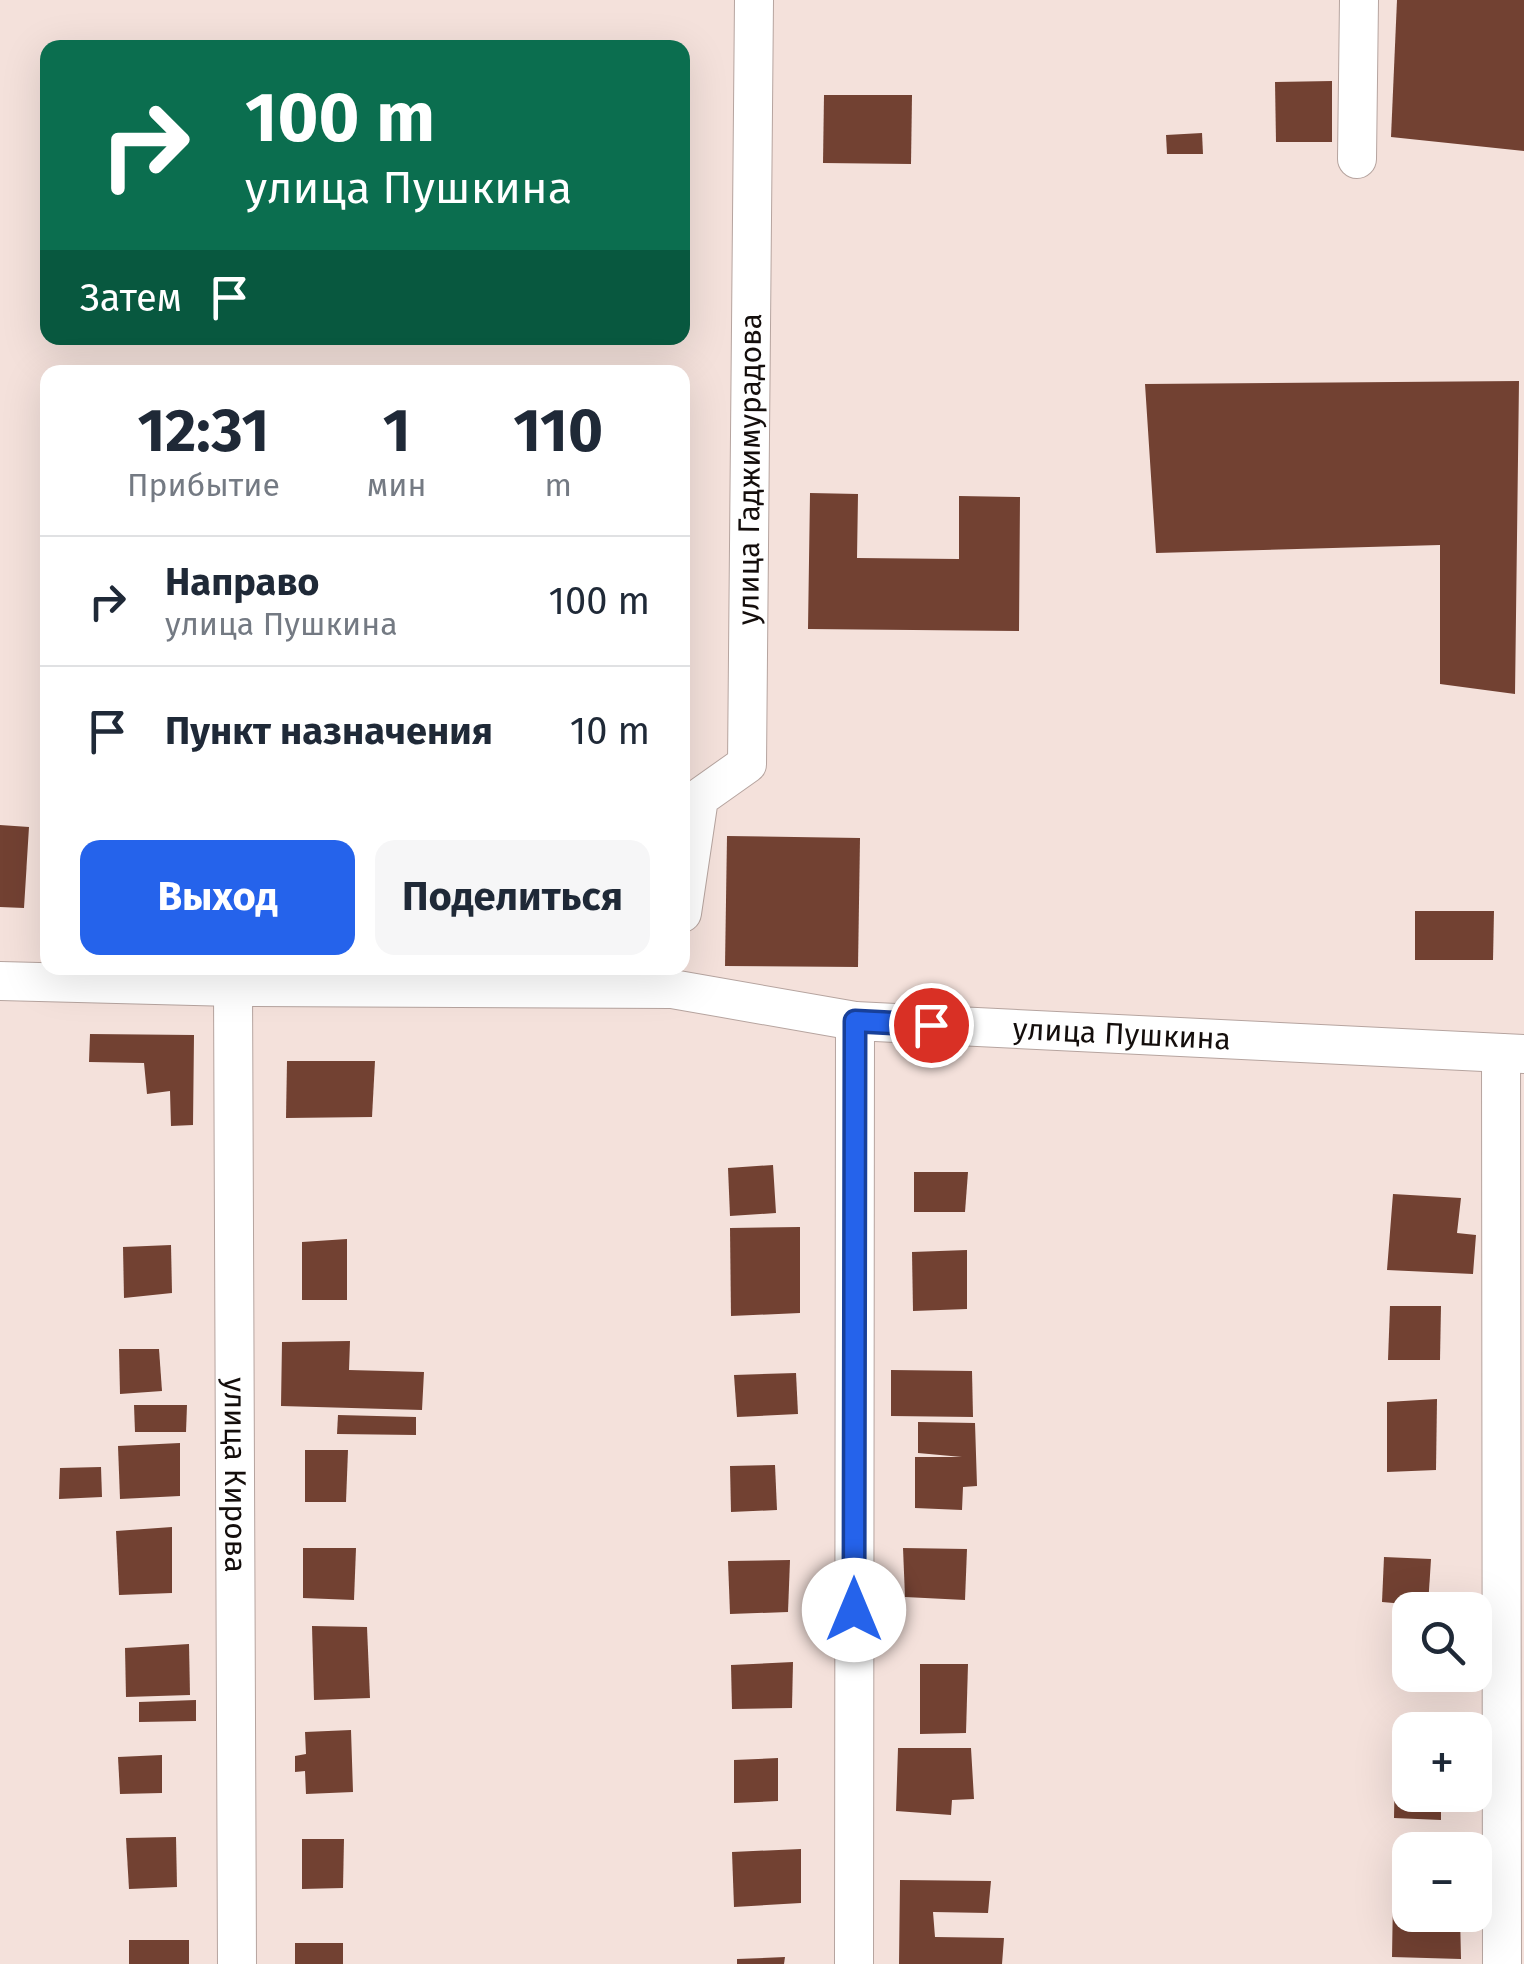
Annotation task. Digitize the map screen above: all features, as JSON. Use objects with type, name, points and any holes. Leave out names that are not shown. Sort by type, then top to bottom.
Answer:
[{"type":"street","name":"улица Гаджимурадова","points":[[690,859],[699,798],[747,764],[754,0]]},
{"type":"street","points":[[1357,158],[1359,0]]},
{"type":"street","name":"улица Пушкина","points":[[0,980],[233,987],[673,978],[855,1021],[1512,1053]]},
{"type":"street","name":"улица Кирова","points":[[233,987],[237,1964]]},
{"type":"street","points":[[854,1964],[855,1021]]},
{"type":"street","points":[[1502,1964],[1512,1053]]},
{"type":"building","points":[[1397,0],[1524,0],[1524,151],[1391,137]]},
{"type":"building","points":[[1332,81],[1332,142],[1276,142],[1275,82]]},
{"type":"building","points":[[824,95],[912,95],[911,164],[823,163]]},
{"type":"building","points":[[1202,133],[1203,154],[1167,154],[1166,135]]},
{"type":"building","points":[[1519,381],[1515,694],[1440,684],[1440,545],[1156,553],[1145,384]]},
{"type":"building","points":[[810,493],[858,494],[857,558],[959,559],[959,496],[1020,497],[1019,631],[808,629]]},
{"type":"building","points":[[0,825],[29,827],[24,908],[0,907]]},
{"type":"building","points":[[727,836],[860,838],[858,967],[725,966]]},
{"type":"building","points":[[1415,911],[1494,911],[1493,960],[1415,960]]},
{"type":"building","points":[[90,1034],[194,1035],[193,1125],[171,1126],[170,1091],[147,1094],[144,1063],[89,1062]]},
{"type":"building","points":[[287,1061],[375,1061],[372,1117],[286,1118]]},
{"type":"building","points":[[773,1165],[776,1213],[730,1216],[728,1168]]},
{"type":"building","points":[[914,1172],[968,1172],[965,1212],[914,1212]]},
{"type":"building","points":[[1393,1194],[1461,1198],[1457,1233],[1476,1235],[1473,1274],[1387,1270]]},
{"type":"building","points":[[800,1227],[800,1313],[731,1316],[730,1228]]},
{"type":"building","points":[[347,1239],[347,1300],[302,1300],[302,1242]]},
{"type":"building","points":[[171,1245],[172,1293],[124,1298],[123,1247]]},
{"type":"building","points":[[967,1250],[967,1309],[913,1311],[912,1252]]},
{"type":"building","points":[[1390,1306],[1441,1306],[1440,1360],[1388,1360]]},
{"type":"building","points":[[350,1341],[349,1370],[424,1372],[422,1410],[281,1406],[282,1342]]},
{"type":"building","points":[[119,1349],[159,1349],[162,1391],[120,1394]]},
{"type":"building","points":[[891,1370],[972,1371],[973,1417],[891,1416]]},
{"type":"building","points":[[796,1373],[798,1414],[737,1417],[734,1375]]},
{"type":"building","points":[[1437,1399],[1436,1470],[1387,1472],[1387,1402]]},
{"type":"building","points":[[134,1405],[187,1405],[186,1432],[135,1432]]},
{"type":"building","points":[[338,1415],[416,1417],[416,1435],[337,1434]]},
{"type":"building","points":[[918,1422],[975,1423],[977,1486],[963,1487],[962,1510],[915,1508],[915,1457],[962,1457],[918,1453]]},
{"type":"building","points":[[180,1443],[180,1496],[120,1499],[118,1446]]},
{"type":"building","points":[[305,1450],[348,1450],[346,1502],[305,1502]]},
{"type":"building","points":[[775,1465],[777,1510],[731,1512],[730,1466]]},
{"type":"building","points":[[101,1467],[102,1497],[59,1499],[60,1468]]},
{"type":"building","points":[[172,1527],[172,1593],[119,1595],[116,1531]]},
{"type":"building","points":[[303,1548],[356,1548],[354,1600],[303,1598]]},
{"type":"building","points":[[903,1548],[967,1549],[965,1600],[905,1597]]},
{"type":"building","points":[[1384,1557],[1431,1559],[1429,1592],[1392,1592],[1392,1603],[1382,1602]]},
{"type":"building","points":[[790,1560],[788,1612],[730,1614],[728,1561]]},
{"type":"building","points":[[312,1626],[367,1627],[370,1698],[314,1700]]},
{"type":"building","points":[[189,1644],[190,1695],[126,1697],[125,1648]]},
{"type":"building","points":[[793,1662],[792,1708],[732,1709],[731,1665]]},
{"type":"building","points":[[920,1664],[968,1664],[966,1733],[920,1734]]},
{"type":"building","points":[[196,1700],[196,1721],[139,1722],[139,1702]]},
{"type":"building","points":[[351,1730],[353,1792],[306,1794],[305,1771],[295,1772],[295,1756],[306,1754],[305,1732]]},
{"type":"building","points":[[898,1748],[971,1748],[974,1799],[952,1800],[951,1815],[896,1811]]},
{"type":"building","points":[[162,1755],[162,1793],[120,1794],[118,1757]]},
{"type":"building","points":[[778,1758],[778,1801],[734,1803],[734,1760]]},
{"type":"building","points":[[1394,1812],[1441,1812],[1441,1820],[1394,1818]]},
{"type":"building","points":[[176,1837],[177,1887],[129,1889],[126,1838]]},
{"type":"building","points":[[302,1839],[344,1839],[343,1888],[302,1889]]},
{"type":"building","points":[[801,1849],[801,1903],[734,1907],[732,1852]]},
{"type":"building","points":[[900,1880],[991,1881],[988,1913],[933,1912],[935,1937],[1004,1938],[1002,1964],[899,1964]]},
{"type":"building","points":[[1392,1932],[1460,1932],[1461,1959],[1392,1957]]},
{"type":"building","points":[[129,1940],[189,1940],[189,1964],[129,1964]]},
{"type":"building","points":[[295,1943],[343,1943],[343,1964],[295,1964]]},
{"type":"building","points":[[785,1957],[784,1964],[737,1964],[737,1959]]},
{"type":"route","points":[[854,1610],[855,1021],[931,1025]]}]
